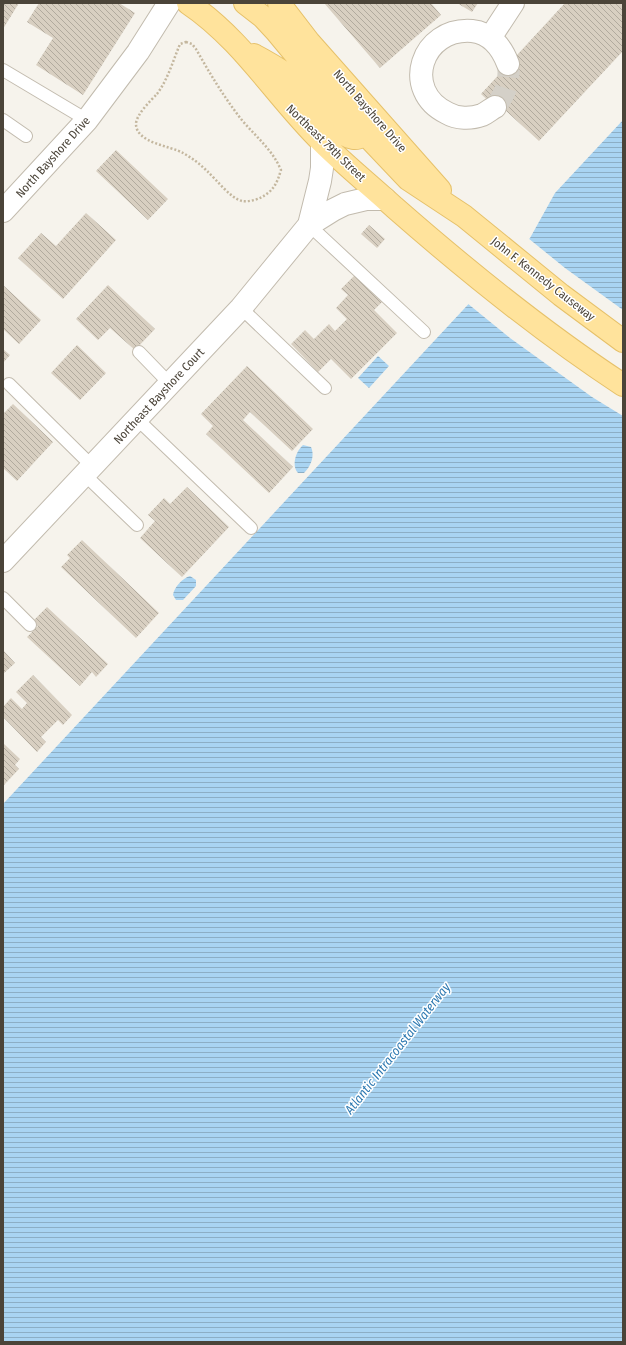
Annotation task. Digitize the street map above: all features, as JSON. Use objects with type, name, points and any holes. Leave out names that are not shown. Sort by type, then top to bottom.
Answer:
[{"type":"main road","name":"Northeast 79th Street","points":[[188,3],[213,22],[236,43],[282,99],[322,142],[385,199],[474,274],[539,326],[623,385]]},
{"type":"main road","points":[[236,43],[291,78],[342,133],[353,138],[362,137],[372,128],[330,96],[276,31],[245,3]]},
{"type":"main road","name":"North Bayshore Drive","points":[[279,3],[372,128],[464,216]]},
{"type":"main road","name":"John F. Kennedy Causeway","points":[[464,216],[561,295],[623,341]]},
{"type":"street","name":"North Bayshore Drive","points":[[3,211],[87,120],[138,52],[170,3]]},
{"type":"street","points":[[490,38],[513,3]]},
{"type":"street","points":[[495,107],[482,115],[468,118],[453,116],[439,110],[429,98],[422,85],[421,70],[426,55],[434,43],[447,34],[461,30],[476,32],[490,38],[498,45],[508,64]]},
{"type":"street","name":"Northeast Bayshore Court","points":[[309,225],[320,181],[322,168],[322,142]]},
{"type":"street","name":"Northeast Bayshore Court","points":[[3,561],[241,308],[309,225],[333,210],[350,203],[385,199]]},
{"type":"lane","points":[[3,70],[87,120]]},
{"type":"lane","points":[[3,120],[26,136]]},
{"type":"lane","points":[[309,225],[424,332]]},
{"type":"lane","points":[[241,308],[325,388]]},
{"type":"lane","points":[[140,352],[170,384]]},
{"type":"lane","points":[[9,384],[137,525]]},
{"type":"lane","points":[[138,419],[251,528]]},
{"type":"lane","points":[[3,598],[30,626]]},
{"type":"path","points":[[186,42],[192,44],[224,96],[242,120],[276,159],[281,170],[276,184],[268,194],[258,199],[243,201],[229,193],[206,170],[182,152],[150,141],[144,138],[139,131],[136,124],[139,117],[164,83],[180,44],[186,42]]},
{"type":"water","name":"Atlantic Intracoastal Waterway","points":[[623,120],[623,1342],[3,1342],[3,804],[530,238],[555,193]]},
{"type":"water","points":[[378,356],[389,366],[369,388],[358,378]]},
{"type":"water","points":[[303,445],[311,447],[313,454],[309,467],[304,473],[298,473],[295,467],[295,459],[298,451]]},
{"type":"water","points":[[190,576],[196,580],[196,586],[183,600],[176,600],[173,595],[175,589],[182,581]]},
{"type":"pier","points":[[528,238],[565,268],[623,310],[623,416],[592,397],[510,338],[467,303]]},
{"type":"building","points":[[3,3],[19,3],[3,29]]},
{"type":"building","points":[[39,3],[119,3],[135,13],[83,95],[36,65],[53,38],[27,22]]},
{"type":"building","points":[[324,3],[431,3],[441,15],[380,68]]},
{"type":"building","points":[[457,3],[478,3],[472,12]]},
{"type":"building","points":[[565,3],[623,3],[623,51],[539,141],[504,109],[495,107],[481,94]]},
{"type":"building","points":[[116,150],[168,199],[148,220],[96,171]]},
{"type":"building","points":[[86,213],[116,240],[63,299],[18,258],[41,233],[56,246]]},
{"type":"building","points":[[369,225],[385,239],[377,248],[361,234]]},
{"type":"building","points":[[358,272],[385,299],[374,310],[397,333],[351,379],[331,359],[318,372],[291,344],[305,330],[314,339],[329,324],[335,331],[347,319],[336,308],[348,295],[341,289]]},
{"type":"building","points":[[3,285],[41,320],[19,344],[3,329]]},
{"type":"building","points":[[108,285],[155,329],[135,350],[110,328],[98,340],[76,319]]},
{"type":"building","points":[[77,345],[106,373],[80,400],[51,373]]},
{"type":"building","points":[[3,349],[10,355],[3,363]]},
{"type":"building","points":[[247,366],[313,429],[292,451],[250,412],[243,420],[293,467],[269,493],[206,434],[213,426],[201,414]]},
{"type":"building","points":[[13,404],[53,442],[17,481],[3,468],[3,414]]},
{"type":"building","points":[[187,487],[229,527],[182,577],[140,538],[155,521],[148,515],[164,498],[170,504]]},
{"type":"building","points":[[82,540],[159,613],[136,638],[61,567],[70,558],[67,555]]},
{"type":"building","points":[[47,607],[108,664],[96,677],[92,672],[80,686],[27,637],[38,626],[33,621]]},
{"type":"building","points":[[3,650],[15,663],[3,674]]},
{"type":"building","points":[[33,675],[72,715],[63,725],[58,720],[41,737],[46,742],[37,752],[3,717],[3,707],[11,698],[22,709],[27,703],[16,692]]},
{"type":"building","points":[[3,743],[20,759],[15,765],[19,769],[4,785]]},
{"type":"tunnel","points":[[495,107],[502,97],[508,82],[508,64]]}]
